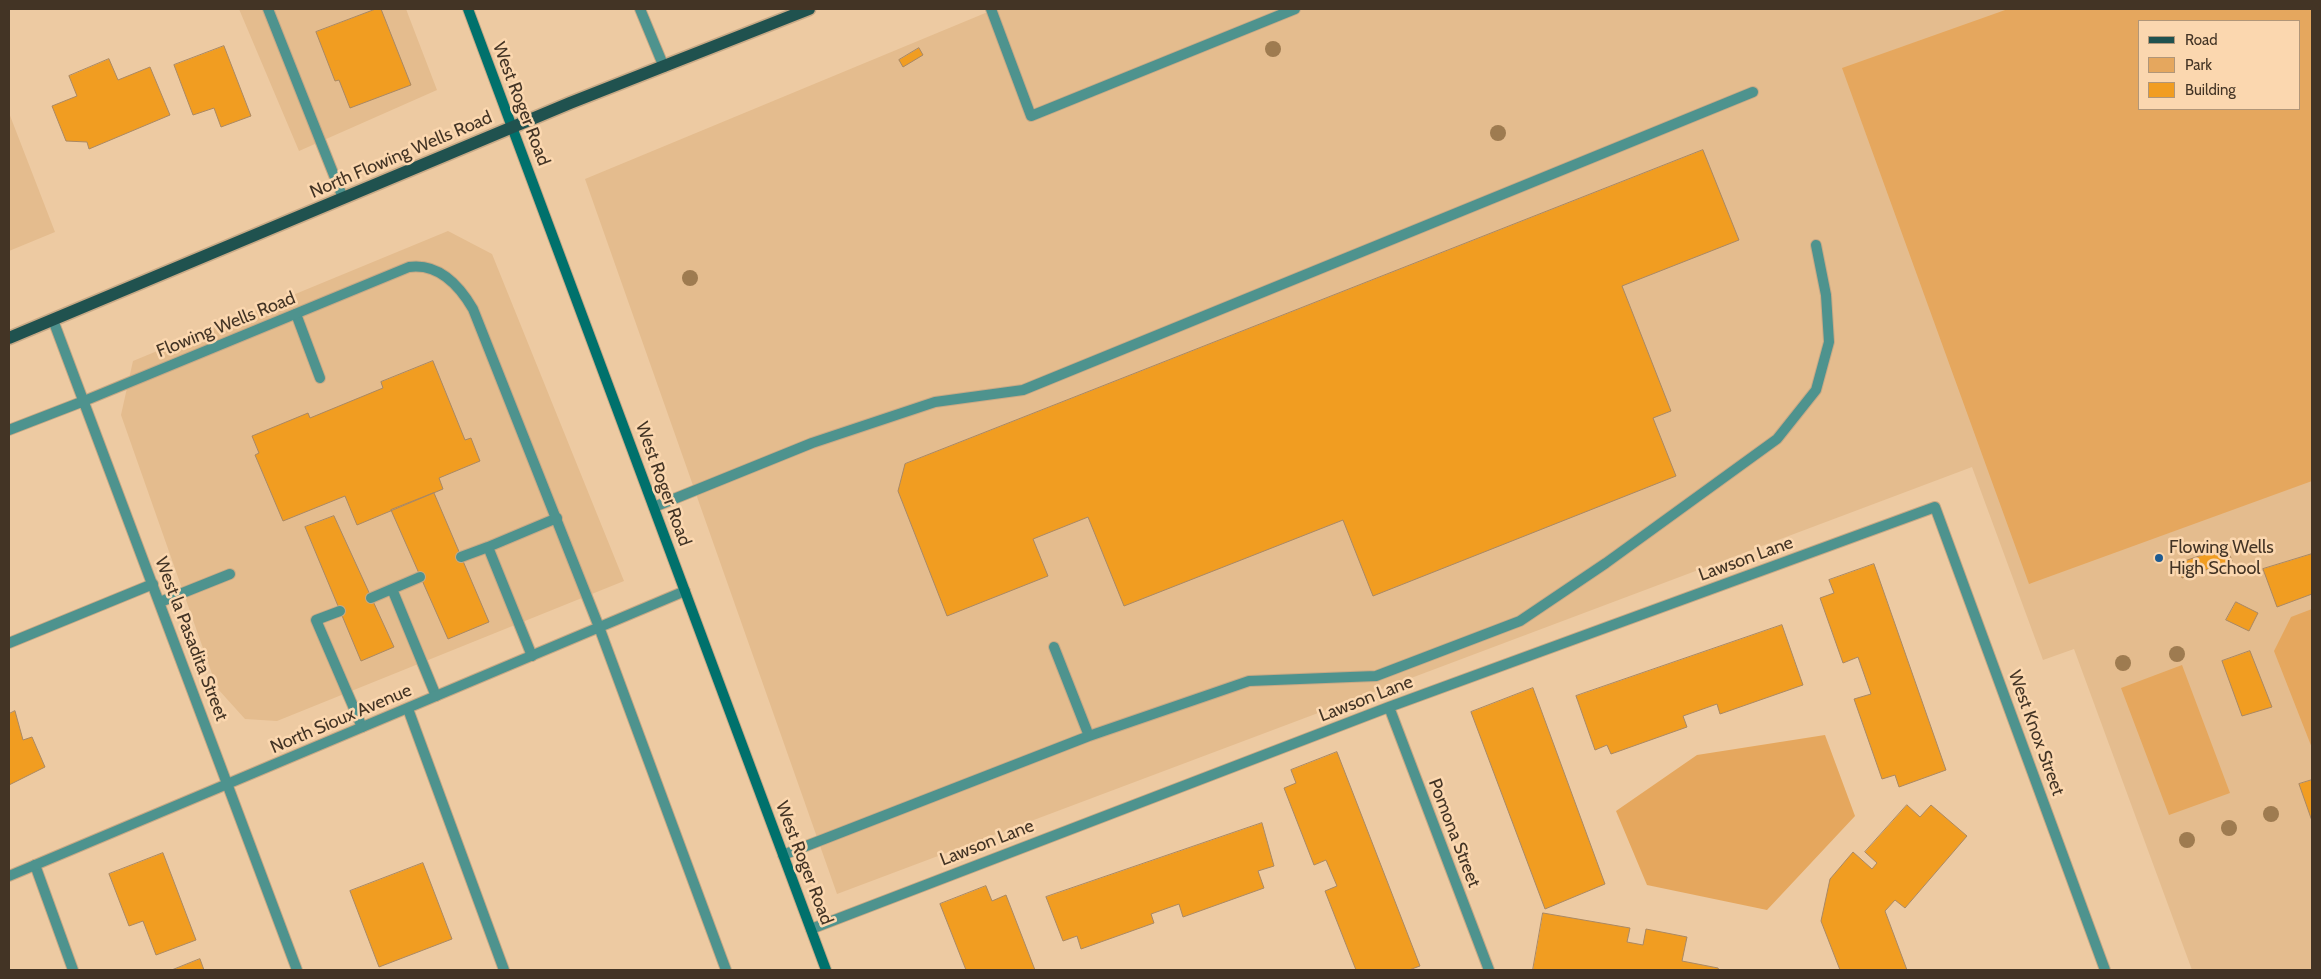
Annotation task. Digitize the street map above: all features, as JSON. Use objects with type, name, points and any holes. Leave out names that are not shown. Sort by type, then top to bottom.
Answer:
[{"type":"main road","name":"North Flowing Wells Road","points":[[9,338],[512,127],[664,67],[795,11],[809,9]]},
{"type":"street","points":[[268,9],[343,198]]},
{"type":"street","name":"West Roger Road","points":[[468,9],[826,970]]},
{"type":"street","points":[[640,9],[664,67]]},
{"type":"street","points":[[991,9],[1031,116],[1295,9]]},
{"type":"street","points":[[654,507],[812,443],[935,402],[1023,390],[1753,92]]},
{"type":"street","points":[[783,855],[1089,736],[1249,681],[1376,676],[1520,621],[1598,568],[1777,439],[1816,390],[1830,342],[1826,295],[1816,245]]},
{"type":"street","name":"Flowing Wells Road","points":[[9,430],[409,267],[421,265],[437,271],[454,282],[473,309],[556,518]]},
{"type":"street","points":[[296,314],[320,378]]},
{"type":"street","name":"West la Pasadita Street","points":[[53,320],[297,970]]},
{"type":"street","name":"Lawson Lane","points":[[811,929],[1389,707],[1935,507]]},
{"type":"street","name":"West Knox Street","points":[[1935,507],[2106,970]]},
{"type":"street","points":[[461,558],[556,518],[600,627],[726,970]]},
{"type":"street","points":[[488,547],[532,656]]},
{"type":"street","points":[[160,602],[230,574]]},
{"type":"street","points":[[371,598],[420,577]]},
{"type":"street","points":[[9,643],[153,584]]},
{"type":"street","points":[[392,589],[436,696]]},
{"type":"street","name":"North Sioux Avenue","points":[[9,876],[685,591]]},
{"type":"street","points":[[340,611],[316,620],[362,727]]},
{"type":"street","points":[[1054,647],[1089,736]]},
{"type":"street","name":"Pomona Street","points":[[1389,707],[1489,970]]},
{"type":"street","points":[[408,708],[504,970]]},
{"type":"street","points":[[35,865],[73,970]]},
{"type":"shaded area","points":[[239,9],[406,9],[437,90],[299,151]]},
{"type":"shaded area","points":[[995,9],[2312,9],[2312,970],[2192,970],[2074,649],[2043,660],[1972,467],[837,894],[585,179]]},
{"type":"shaded area","points":[[9,113],[55,232],[9,251]]},
{"type":"shaded area","points":[[448,231],[492,254],[624,581],[277,721],[245,719],[217,688],[121,415],[133,361]]},
{"type":"green space","name":"Flowing Wells High School","points":[[2008,9],[2312,9],[2312,481],[2029,584],[1842,68]]},
{"type":"green space","points":[[2312,609],[2312,748],[2274,651],[2291,617]]},
{"type":"green space","points":[[2182,665],[2230,793],[2169,815],[2121,688]]},
{"type":"green space","points":[[1825,735],[1855,816],[1767,910],[1647,885],[1616,811],[1697,755]]},
{"type":"building","points":[[376,9],[381,9],[411,85],[350,108],[339,80],[335,81],[316,32]]},
{"type":"building","points":[[224,46],[251,116],[221,127],[214,108],[193,115],[174,65]]},
{"type":"building","points":[[919,48],[923,55],[903,67],[899,60]]},
{"type":"building","points":[[109,59],[118,80],[150,67],[170,115],[89,149],[87,142],[66,141],[52,106],[77,96],[69,76]]},
{"type":"building","points":[[1703,150],[1739,240],[1622,286],[1671,411],[1653,418],[1676,476],[1373,596],[1343,520],[1124,606],[1088,517],[1033,539],[1048,576],[947,616],[898,491],[905,464]]},
{"type":"building","points":[[433,361],[465,440],[471,438],[480,461],[439,478],[443,489],[357,525],[345,496],[283,521],[255,455],[259,453],[252,436],[308,413],[310,418],[383,388],[381,382]]},
{"type":"building","points":[[434,493],[489,622],[448,639],[391,510]]},
{"type":"building","points":[[334,516],[394,647],[361,661],[305,527]]},
{"type":"building","points":[[2227,547],[2232,561],[2182,578],[2177,564]]},
{"type":"building","points":[[2312,554],[2312,594],[2277,607],[2263,569]]},
{"type":"building","points":[[1874,564],[1946,770],[1899,787],[1895,775],[1882,779],[1854,699],[1871,694],[1858,657],[1843,663],[1820,598],[1834,593],[1829,580]]},
{"type":"building","points":[[2236,602],[2258,613],[2249,631],[2226,620]]},
{"type":"building","points":[[1782,625],[1803,685],[1720,714],[1717,704],[1683,716],[1687,727],[1611,754],[1607,745],[1595,750],[1576,696]]},
{"type":"building","points":[[2250,651],[2272,707],[2242,716],[2222,661]]},
{"type":"building","points":[[1533,688],[1605,884],[1545,909],[1471,712]]},
{"type":"building","points":[[15,711],[23,740],[32,737],[45,767],[9,785],[9,714]]},
{"type":"building","points":[[1337,752],[1420,966],[1409,970],[1356,970],[1325,891],[1337,886],[1326,860],[1314,865],[1284,788],[1296,783],[1291,770]]},
{"type":"building","points":[[2312,780],[2312,821],[2299,784]]},
{"type":"building","points":[[1907,805],[1920,817],[1931,805],[1967,836],[1905,908],[1895,900],[1885,911],[1907,970],[1840,970],[1821,921],[1830,879],[1853,852],[1872,869],[1877,863],[1865,852]]},
{"type":"building","points":[[1262,823],[1274,866],[1258,871],[1264,888],[1183,917],[1179,904],[1151,914],[1154,923],[1081,949],[1077,936],[1063,941],[1046,897]]},
{"type":"building","points":[[163,853],[196,940],[156,955],[143,921],[129,926],[109,874]]},
{"type":"building","points":[[423,863],[452,939],[379,967],[350,891]]},
{"type":"building","points":[[986,886],[992,901],[1006,895],[1035,970],[966,970],[940,904]]},
{"type":"building","points":[[1543,913],[1630,928],[1627,942],[1643,945],[1646,929],[1687,937],[1682,961],[1718,968],[1719,970],[1533,970]]},
{"type":"building","points":[[200,959],[204,970],[172,970]]},
{"type":"place","name":"Flowing Wells High School","points":[[2159,558]]}]
